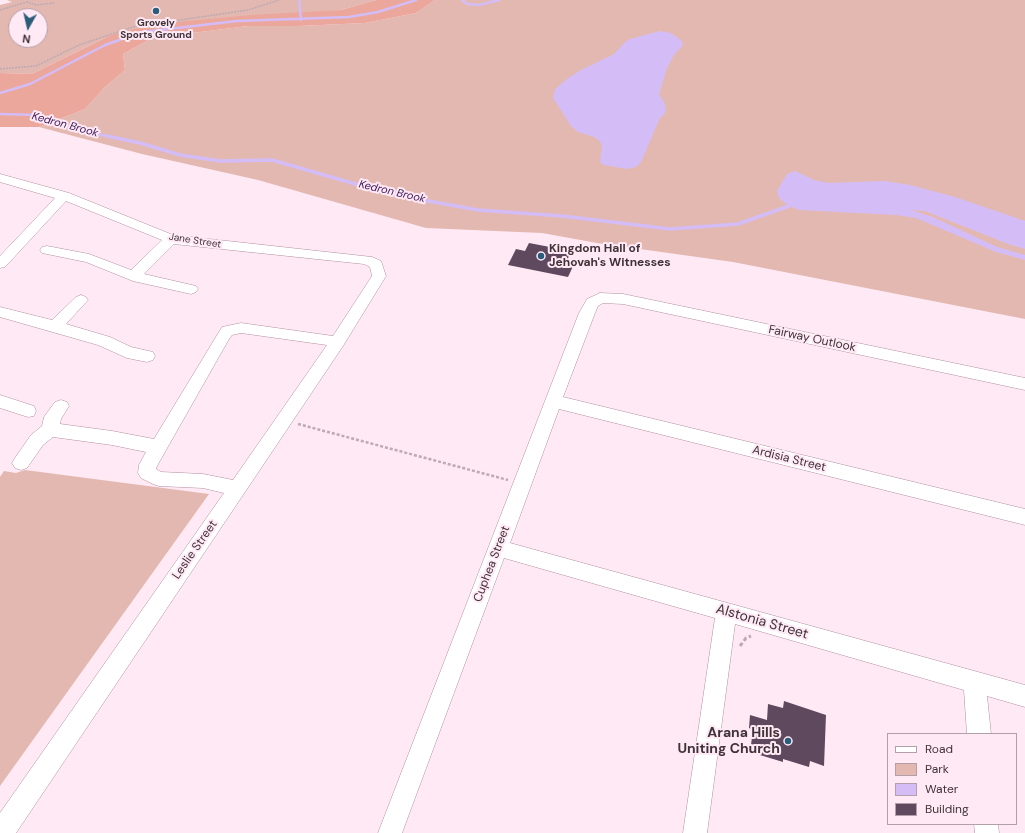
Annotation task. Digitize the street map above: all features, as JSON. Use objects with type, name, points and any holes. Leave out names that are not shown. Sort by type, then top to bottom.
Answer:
[{"type":"street","name":"Jane Street","points":[[0,178],[64,196],[171,238],[367,260],[376,264]]},
{"type":"street","points":[[0,264],[64,196]]},
{"type":"street","points":[[133,276],[171,238]]},
{"type":"street","points":[[47,250],[89,258],[133,276],[191,289]]},
{"type":"street","name":"Leslie Street","points":[[1,833],[237,489],[376,283],[379,276],[376,264]]},
{"type":"street","name":"Fairway Outlook","points":[[600,298],[623,299],[1025,384]]},
{"type":"street","name":"Cuphea Street","points":[[390,833],[586,312],[592,303],[600,298]]},
{"type":"street","points":[[55,326],[81,300]]},
{"type":"street","points":[[0,312],[104,340],[127,352],[146,356]]},
{"type":"street","points":[[237,489],[203,482],[159,480],[147,473],[148,465],[223,335],[228,331],[241,328],[313,337],[337,342]]},
{"type":"street","points":[[0,401],[28,411]]},
{"type":"street","name":"Ardisia Street","points":[[553,401],[1025,517]]},
{"type":"street","points":[[50,431],[53,417],[60,406]]},
{"type":"street","points":[[21,463],[37,440],[50,431],[112,438],[130,443],[158,447]]},
{"type":"street","name":"Alstonia Street","points":[[498,548],[1025,696]]},
{"type":"street","points":[[695,833],[726,612]]},
{"type":"street","points":[[975,682],[979,733]]},
{"type":"path","points":[[0,69],[16,69],[36,66],[79,45],[133,27],[248,10],[279,0]]},
{"type":"path","points":[[0,10],[27,2],[35,4],[54,3]]},
{"type":"path","points":[[284,420],[511,481]]},
{"type":"path","points":[[739,653],[740,645],[746,638],[755,634]]},
{"type":"green space","name":"Grovely Sports Ground","points":[[7,0],[376,0],[341,10],[111,35],[32,74],[0,73],[0,5],[12,2]]},
{"type":"green space","points":[[435,0],[1025,0],[1025,319],[733,262],[597,243],[542,233],[426,228],[258,180],[142,154],[39,127],[85,109],[104,88],[125,70],[123,54],[152,38],[248,26],[299,26],[365,23],[416,13]]},
{"type":"green space","points":[[25,470],[209,494],[0,786],[0,477],[4,471],[16,473]]},
{"type":"shaded area","points":[[376,0],[435,0],[416,13],[365,23],[299,26],[248,26],[152,38],[123,54],[125,70],[104,88],[85,109],[39,127],[0,127],[0,73],[32,74],[111,35],[155,24],[251,15],[341,10]]},
{"type":"water","points":[[660,31],[671,33],[681,40],[683,45],[674,55],[667,68],[659,94],[665,104],[666,112],[660,118],[641,162],[636,167],[627,169],[604,165],[600,162],[602,146],[600,141],[594,137],[578,132],[571,126],[553,98],[555,89],[579,71],[614,54],[625,42],[630,39]]},
{"type":"water","points":[[795,171],[814,180],[828,183],[885,181],[910,185],[955,197],[1025,221],[1025,249],[1008,244],[925,211],[911,210],[933,217],[997,247],[1025,255],[1025,260],[996,252],[916,218],[896,215],[799,210],[789,206],[779,198],[777,191],[787,174]]},
{"type":"building","name":"Kingdom Hall of Jehovah's Witnesses","points":[[529,243],[571,251],[567,261],[575,262],[568,277],[508,265],[516,249],[525,251]]},
{"type":"building","name":"Arana Hills Uniting Church","points":[[784,701],[826,715],[824,766],[810,761],[809,767],[783,759],[783,762],[750,752],[753,730],[749,728],[750,715],[767,720],[768,704],[783,708]]},
{"type":"waterway","points":[[299,0],[301,19]]},
{"type":"waterway","name":"Kedron Brook","points":[[301,19],[349,17],[378,12],[416,0]]},
{"type":"waterway","name":"Kedron Brook","points":[[462,0],[467,4],[479,5],[499,0]]},
{"type":"waterway","name":"Kedron Brook","points":[[0,93],[30,84],[105,45],[142,32],[237,21],[301,19]]},
{"type":"waterway","name":"Kedron Brook","points":[[0,114],[37,115],[76,130],[109,136]]},
{"type":"waterway","name":"Kedron Brook","points":[[109,136],[140,143],[180,155],[220,161],[272,160],[390,194],[478,210],[562,216],[670,229],[738,224],[789,206]]},
{"type":"place","name":"Grovely Sports Ground","points":[[156,11]]},
{"type":"place","name":"Kingdom Hall of Jehovah's Witnesses","points":[[541,256]]},
{"type":"place","name":"Arana Hills Uniting Church","points":[[788,741]]}]
